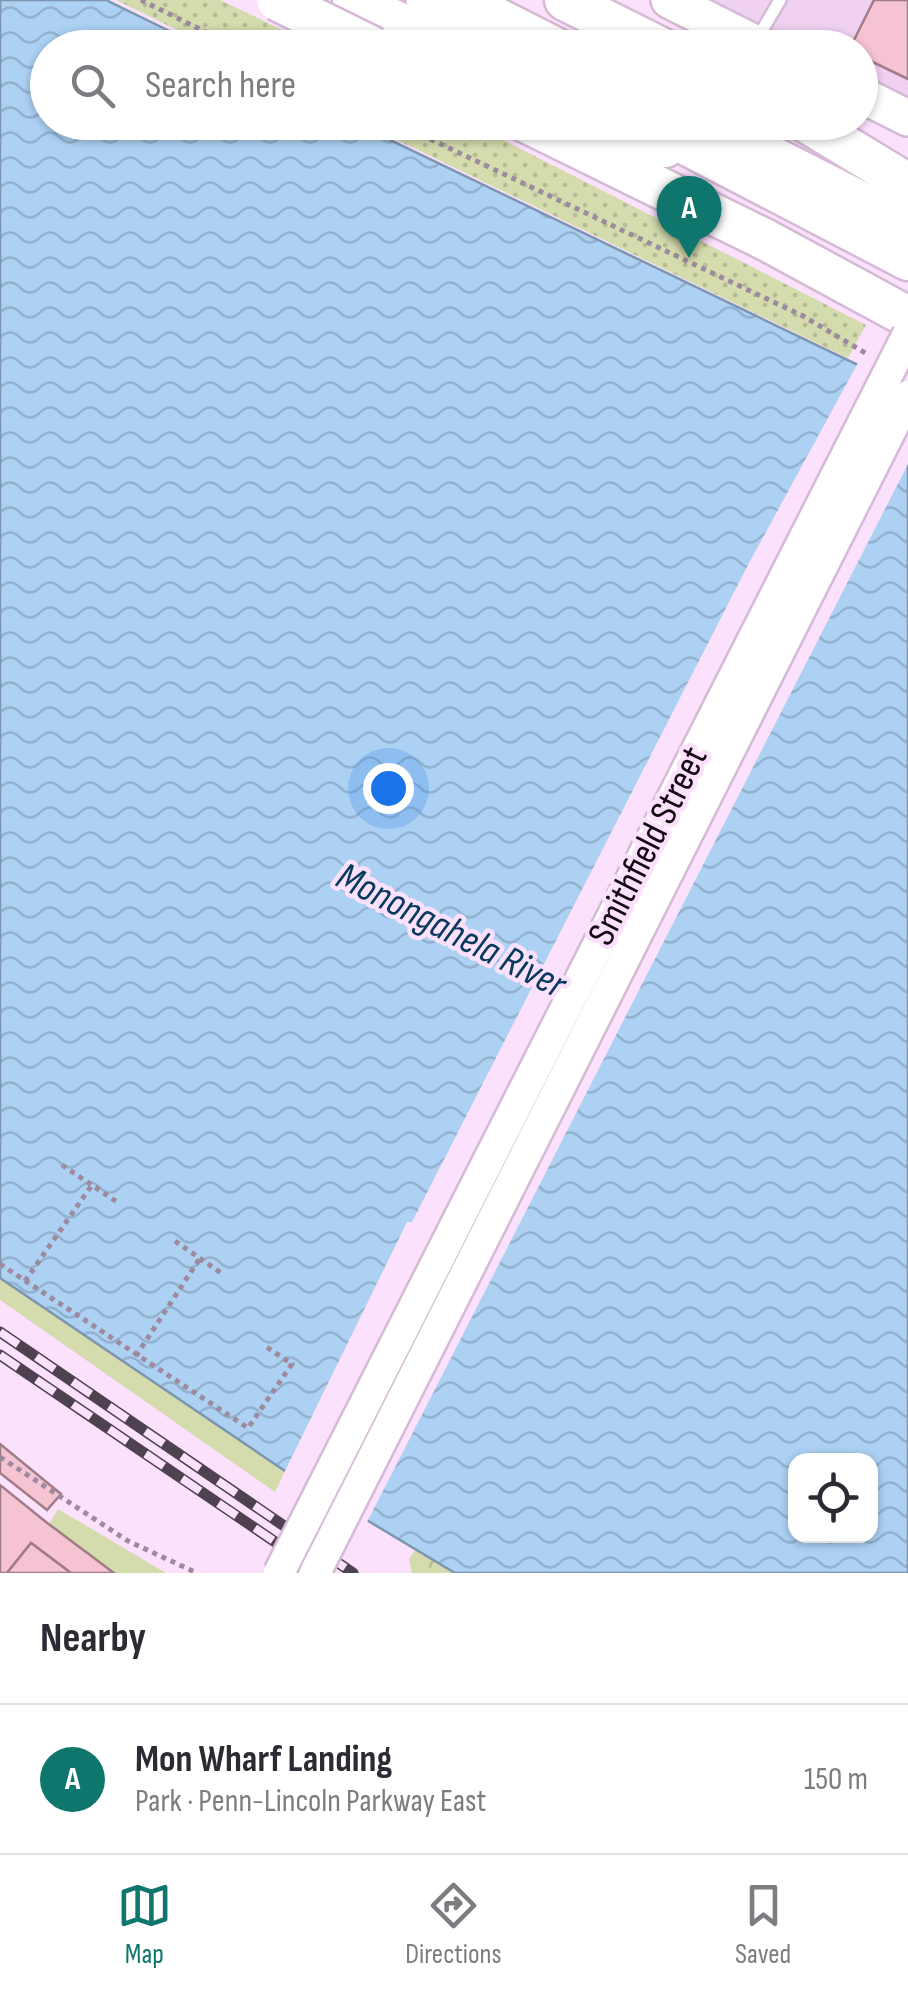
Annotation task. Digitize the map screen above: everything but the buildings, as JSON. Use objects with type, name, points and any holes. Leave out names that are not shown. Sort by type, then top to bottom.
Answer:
[{"type":"highway","points":[[277,0],[338,30]]},
{"type":"highway","points":[[353,0],[413,30]]},
{"type":"highway","points":[[404,0],[463,30]]},
{"type":"highway","points":[[564,0],[625,30]]},
{"type":"highway","points":[[562,140],[908,317]]},
{"type":"highway","points":[[647,140],[770,192]]},
{"type":"highway","points":[[676,140],[770,192],[908,260]]},
{"type":"highway","points":[[836,140],[908,184]]},
{"type":"highway","points":[[862,140],[908,160]]},
{"type":"main road","points":[[424,0],[496,15],[526,30]]},
{"type":"main road","points":[[669,0],[730,30]]},
{"type":"main road","points":[[878,103],[908,118]]},
{"type":"main road","points":[[744,140],[908,223]]},
{"type":"main road","name":"Smithfield Street","points":[[279,1573],[908,334]]},
{"type":"main road","name":"Smithfield Street","points":[[315,1573],[908,396]]},
{"type":"lane","points":[[767,30],[780,0]]},
{"type":"path","points":[[141,0],[202,30]]},
{"type":"path","points":[[432,140],[804,316],[855,346]]},
{"type":"path","points":[[62,1165],[120,1204]]},
{"type":"path","points":[[25,1281],[92,1185]]},
{"type":"path","points":[[175,1241],[224,1275]]},
{"type":"path","points":[[136,1356],[200,1258]]},
{"type":"path","points":[[0,1264],[248,1428],[292,1364],[266,1346]]},
{"type":"path","points":[[0,1457],[128,1541],[197,1573]]},
{"type":"path","points":[[176,1573],[179,1565]]},
{"type":"shaded area","points":[[650,0],[908,0],[908,127],[878,112],[878,30],[711,30]]},
{"type":"green space","points":[[116,0],[220,0],[283,30],[177,30]]},
{"type":"green space","points":[[397,140],[503,140],[866,325],[848,358]]},
{"type":"green space","points":[[0,1278],[285,1471],[275,1492],[0,1300]]},
{"type":"green space","points":[[58,1509],[166,1573],[114,1573],[49,1524]]},
{"type":"green space","points":[[415,1550],[455,1573],[412,1573],[409,1559]]},
{"type":"water","name":"Monongahela River","points":[[0,0],[106,0],[167,30],[30,30],[30,140],[390,140],[908,389],[908,1573],[455,1573],[285,1471],[0,1278]]},
{"type":"pier","points":[[859,361],[908,384],[908,464],[365,1526],[283,1475],[407,1222],[412,1222],[749,563]]},
{"type":"railway","points":[[0,1332],[353,1573]]},
{"type":"railway","points":[[0,1355],[321,1573]]},
{"type":"place","name":"Mon Wharf Landing","points":[[689,258]]}]
